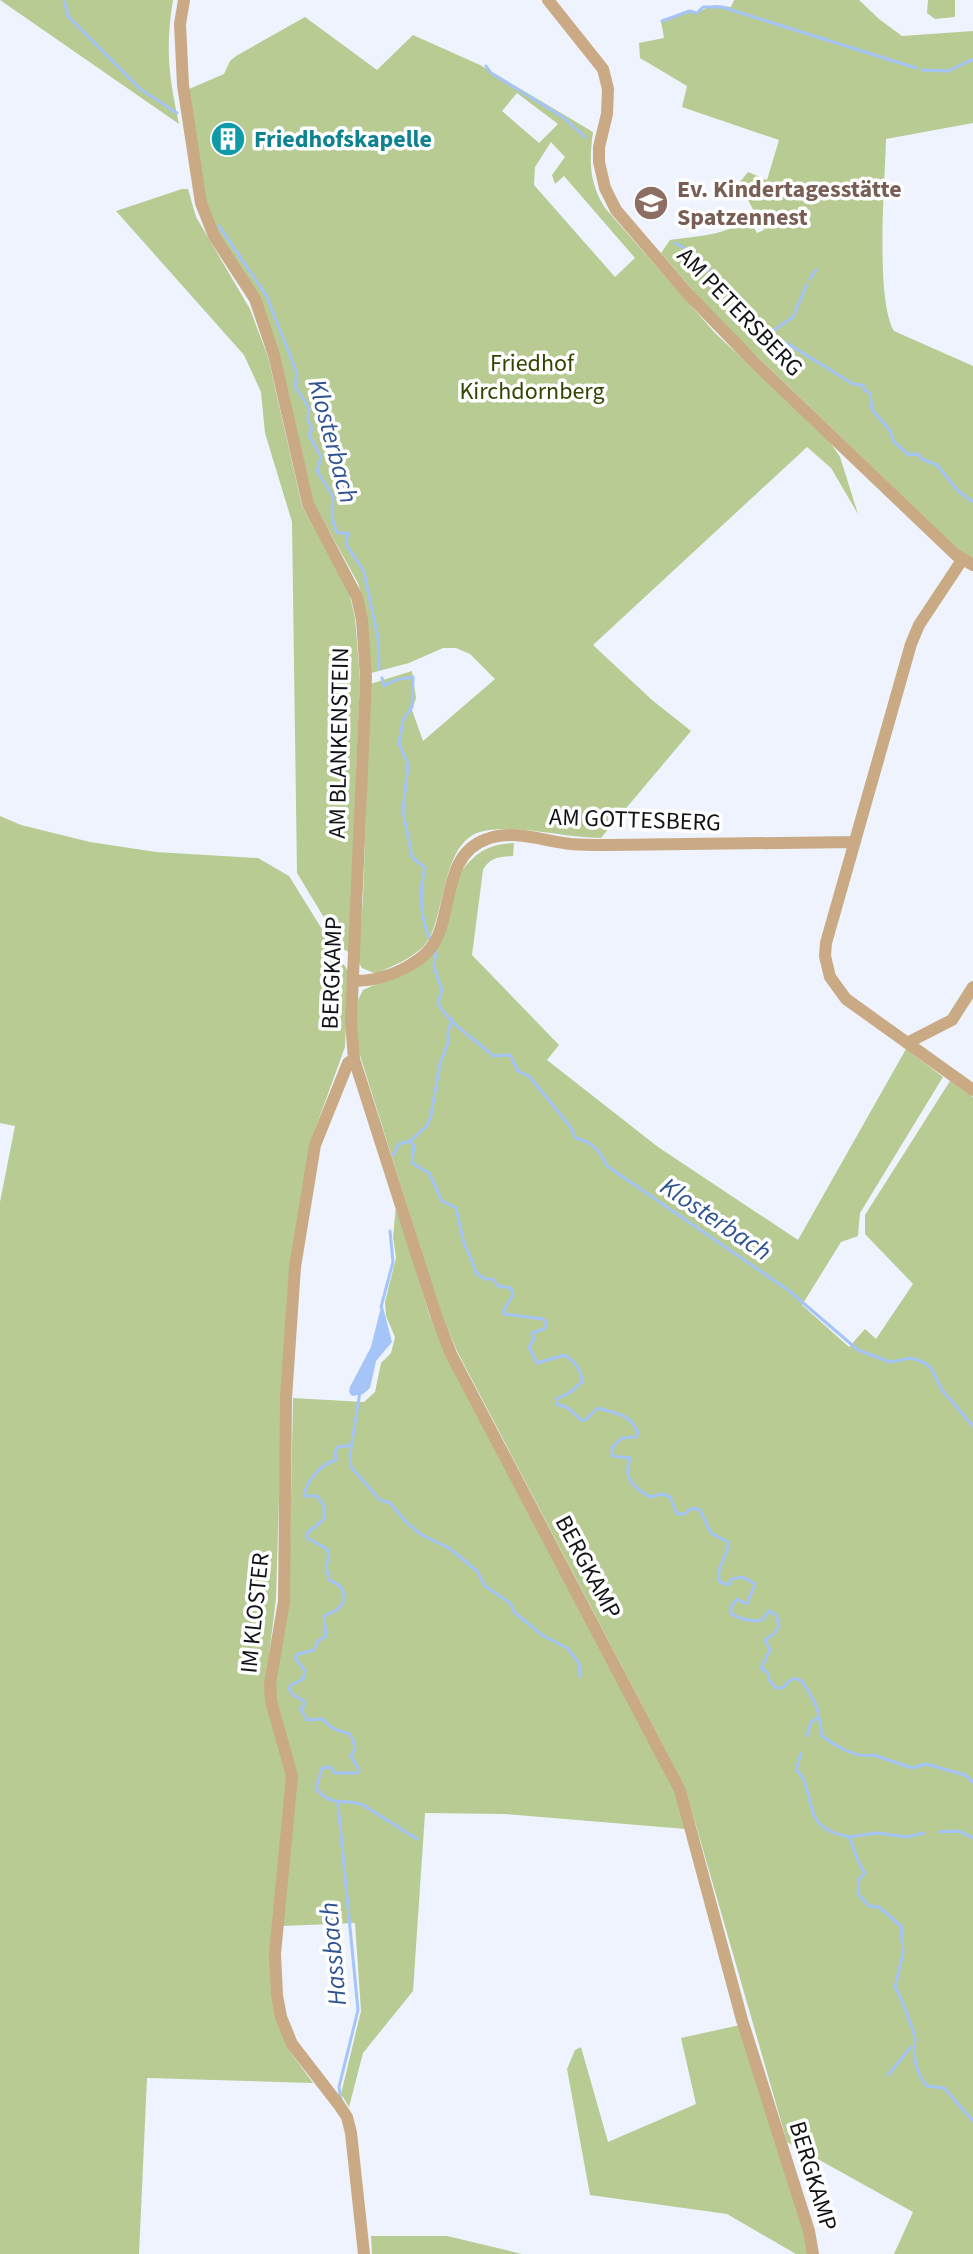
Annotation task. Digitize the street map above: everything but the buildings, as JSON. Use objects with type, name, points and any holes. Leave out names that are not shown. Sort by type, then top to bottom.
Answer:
[{"type":"street","name":"AM BLANKENSTEIN","points":[[184,0],[180,24],[183,85],[196,180],[204,212],[214,236],[255,299],[274,355],[308,504],[357,597],[362,620],[366,678],[357,899]]},
{"type":"street","name":"AM PETERSBERG","points":[[548,0],[603,69],[608,89],[607,114],[599,147],[599,162],[605,188],[616,210],[743,352],[968,563]]},
{"type":"street","points":[[968,563],[919,625],[911,644],[826,943],[826,967],[836,988],[846,999],[973,1090]]},
{"type":"street","name":"AM GOTTESBERG","points":[[354,981],[385,977],[412,964],[429,951],[437,934],[453,875],[470,849],[479,842],[498,836],[608,845],[855,842]]},
{"type":"street","name":"BERGKAMP","points":[[357,899],[351,1037],[354,1059],[436,1315],[451,1354],[680,1790],[742,2020],[809,2231],[813,2254]]},
{"type":"street","points":[[907,1043],[952,1020],[973,987]]},
{"type":"street","name":"IM KLOSTER","points":[[354,1059],[348,1063],[315,1145],[295,1267],[286,1398],[284,1601],[270,1684],[271,1701],[292,1776],[275,1954],[277,1995],[281,2017],[292,2044],[347,2117],[364,2254]]},
{"type":"green space","points":[[0,0],[173,0],[169,62],[179,124]]},
{"type":"green space","points":[[734,0],[859,0],[902,36],[973,31],[973,123],[886,139],[882,239],[885,293],[894,331],[973,366],[973,560],[714,315],[661,253],[670,240],[711,234],[739,224],[746,218],[743,208],[757,233],[764,230],[739,183],[748,172],[767,180],[779,140],[682,107],[687,86],[640,58],[639,43],[664,38],[661,21],[688,10],[695,13],[714,5],[731,7]]},
{"type":"green space","points":[[928,0],[955,0],[955,17],[935,19],[927,13]]},
{"type":"green space","name":"Friedhof Kirchdornberg","points":[[305,17],[377,70],[413,35],[480,65],[593,132],[592,172],[605,208],[715,333],[828,439],[840,457],[858,514],[831,468],[807,447],[593,645],[652,700],[691,731],[601,838],[512,829],[484,831],[469,837],[451,864],[437,919],[424,946],[376,974],[362,968],[358,961],[370,684],[412,671],[416,698],[412,710],[423,741],[495,679],[470,654],[456,648],[443,648],[409,663],[371,673],[366,611],[358,583],[313,502],[279,352],[258,297],[220,236],[203,193],[189,89],[224,74],[236,56]],"holes":[[[517,93],[558,124],[539,143],[502,111]],[[551,142],[565,157],[552,175],[555,184],[564,176],[635,258],[615,277],[534,185],[535,167]]]},
{"type":"green space","points":[[188,189],[196,217],[250,309],[268,357],[302,506],[349,592],[355,618],[360,680],[349,952],[343,949],[297,873],[292,522],[265,433],[261,392],[244,355],[116,211]]},
{"type":"green space","points":[[0,816],[21,825],[90,842],[156,852],[258,858],[289,876],[348,971],[345,1047],[310,1143],[282,1397],[276,1599],[265,1687],[287,1778],[271,1953],[289,2050],[313,2083],[147,2078],[139,2254],[0,2254],[0,1202],[15,1126],[0,1123]]},
{"type":"green space","points":[[514,843],[513,856],[492,860],[483,870],[472,955],[559,1045],[547,1060],[658,1147],[798,1240],[906,1049],[943,1077],[860,1213],[858,1236],[841,1242],[802,1305],[849,1347],[865,1329],[876,1339],[913,1284],[865,1234],[865,1215],[950,1081],[973,1097],[973,2254],[894,2254],[913,2212],[787,2142],[685,1787],[457,1351],[440,1310],[358,1049],[358,1000],[363,990],[419,965],[460,873],[483,850]]},
{"type":"green space","points":[[396,1206],[430,1317],[447,1356],[677,1792],[686,1829],[505,1814],[425,1813],[413,1991],[363,2053],[349,2107],[341,2094],[361,2011],[355,1923],[282,1926],[296,1776],[275,1700],[275,1686],[289,1599],[293,1398],[364,1402],[375,1392],[381,1363],[391,1353],[395,1337],[386,1316],[385,1302],[396,1258],[393,1237]]},
{"type":"green space","points":[[740,2025],[809,2254],[796,2254],[727,2214],[590,2195],[567,2069],[575,2050],[581,2047],[608,2142],[696,2104],[681,2038]]},
{"type":"green space","points":[[371,2236],[447,2236],[522,2254],[372,2254]]},
{"type":"water","points":[[382,1303],[392,1342],[376,1361],[370,1388],[363,1394],[352,1396],[350,1387],[371,1347]]},
{"type":"waterway","name":"Klosterbach","points":[[64,0],[68,16],[140,89],[177,113]]},
{"type":"waterway","points":[[662,21],[690,11],[697,13],[703,7],[722,7],[916,68]]},
{"type":"waterway","points":[[922,70],[948,71],[973,59]]},
{"type":"waterway","points":[[486,66],[491,73],[563,117],[585,137]]},
{"type":"waterway","name":"Klosterbach","points":[[219,226],[266,295],[297,373],[295,386],[309,408],[308,420],[312,429],[309,435],[321,457],[317,471],[333,496],[334,524],[338,533],[348,533],[346,544],[364,572],[378,638],[379,669]]},
{"type":"waterway","points":[[675,243],[693,253],[759,329],[853,384],[863,385],[864,390],[870,393],[872,410],[889,429],[894,442],[909,455],[918,454],[937,465],[958,491],[973,502]]},
{"type":"waterway","points":[[810,279],[816,270]]},
{"type":"waterway","points":[[770,333],[793,317],[807,284]]},
{"type":"waterway","name":"Klosterbach","points":[[382,678],[384,686],[395,680],[413,677],[412,707],[403,720],[399,744],[408,764],[403,811],[412,857],[425,868],[422,904],[430,939]]},
{"type":"waterway","name":"Klosterbach","points":[[436,948],[434,967],[442,990],[438,1003],[443,1011],[493,1056],[510,1055],[518,1071],[529,1076],[576,1138],[595,1148],[607,1166],[788,1290],[858,1350],[890,1362],[911,1358],[923,1362],[931,1368],[942,1390],[973,1426]]},
{"type":"waterway","name":"Klosterbach","points":[[452,1019],[431,1115],[427,1126],[410,1141],[414,1146],[412,1163],[429,1173],[442,1201],[456,1208],[476,1273],[485,1279],[493,1279],[498,1286],[511,1288],[513,1295],[504,1314],[543,1319],[547,1323],[544,1329],[532,1333],[534,1339],[529,1347],[537,1363],[565,1355],[577,1367],[582,1382],[556,1399],[557,1404],[568,1408],[581,1420],[598,1408],[630,1421],[638,1432],[636,1437],[622,1438],[612,1448],[612,1456],[630,1458],[628,1471],[634,1486],[650,1497],[662,1494],[670,1497],[677,1514],[684,1514],[693,1508],[700,1510],[711,1533],[728,1542],[719,1571],[720,1582],[728,1585],[732,1579],[743,1577],[755,1584],[747,1604],[737,1599],[731,1613],[754,1621],[762,1620],[769,1611],[776,1615],[779,1626],[765,1640],[770,1650],[761,1668],[768,1673],[769,1680],[776,1688],[782,1688],[792,1679],[802,1681],[815,1702],[819,1717],[811,1722],[807,1736]]},
{"type":"waterway","name":"Klosterbach","points":[[393,1155],[399,1144],[410,1141]]},
{"type":"waterway","name":"Klosterbach","points":[[381,1307],[393,1262],[390,1231]]},
{"type":"waterway","name":"Klosterbach","points":[[360,1392],[350,1454],[351,1467],[380,1500],[390,1503],[407,1523],[422,1535],[449,1548],[477,1571],[485,1586],[510,1603],[515,1613],[542,1635],[567,1648],[579,1663],[580,1677]]},
{"type":"waterway","name":"Hassbach","points":[[352,1445],[338,1447],[336,1460],[320,1469],[305,1490],[304,1496],[317,1496],[324,1506],[324,1519],[307,1533],[307,1538],[327,1549],[329,1580],[341,1588],[344,1602],[337,1610],[324,1616],[326,1636],[318,1641],[314,1650],[298,1654],[295,1658],[305,1671],[303,1679],[289,1689],[304,1701],[304,1706],[300,1708],[307,1720],[323,1719],[333,1728],[350,1734],[355,1748],[351,1756],[359,1770],[357,1773],[335,1773],[330,1767],[322,1768],[316,1788],[327,1798],[363,1805],[417,1839]]},
{"type":"waterway","name":"Klosterbach","points":[[819,1717],[822,1736],[846,1751],[874,1755],[912,1768],[926,1764],[965,1775],[973,1782]]},
{"type":"waterway","name":"Klosterbach","points":[[801,1753],[796,1770],[802,1776],[816,1818],[830,1831],[849,1837],[865,1873],[859,1879],[858,1894],[869,1906],[879,1907],[901,1926],[903,1953],[895,1987],[914,2035],[917,2070],[927,2086],[944,2088],[973,2121]]},
{"type":"waterway","name":"Hassbach","points":[[338,1804],[358,2010],[339,2087],[341,2100]]},
{"type":"waterway","name":"Klosterbach","points":[[940,1832],[959,1831],[973,1838]]},
{"type":"waterway","name":"Klosterbach","points":[[849,1837],[877,1833],[907,1837],[924,1833]]},
{"type":"waterway","name":"Klosterbach","points":[[888,2075],[911,2047]]},
{"type":"place","name":"Friedhofskapelle","points":[[228,139]]},
{"type":"place","name":"Ev. Kindertagesstätte Spatzennest","points":[[651,203]]}]
